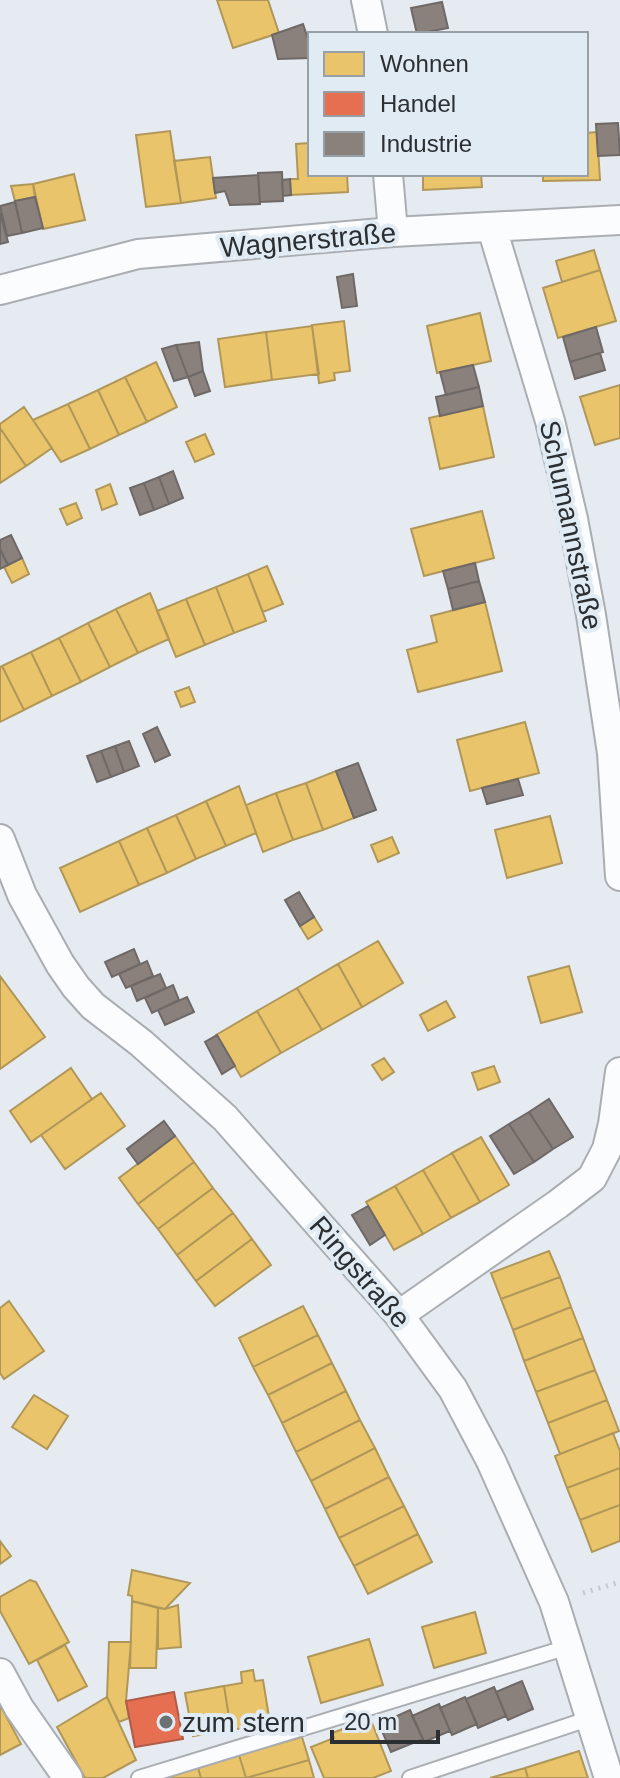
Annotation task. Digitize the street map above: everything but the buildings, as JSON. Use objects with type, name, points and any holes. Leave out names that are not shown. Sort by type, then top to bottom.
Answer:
[{"type":"street","points":[[366,0],[373,32]]},
{"type":"street","points":[[388,176],[393,232]]},
{"type":"street","name":"Wagnerstraße","points":[[0,290],[138,254],[393,232],[620,220]]},
{"type":"street","name":"Schumannstraße","points":[[492,228],[550,421],[573,519],[612,753],[620,876]]},
{"type":"street","name":"Ringstraße","points":[[0,839],[22,895],[76,987],[93,1006],[141,1043],[225,1118],[399,1315],[453,1389],[491,1461],[554,1602],[609,1778]]},
{"type":"street","points":[[399,1315],[592,1178],[607,1149],[614,1122],[620,1072]]},
{"type":"street","points":[[0,1673],[19,1708],[68,1778]]},
{"type":"lane","points":[[139,1778],[568,1647]]},
{"type":"lane","points":[[410,1778],[591,1718]]},
{"type":"place","name":"zum stern","points":[[166,1722]]}]
